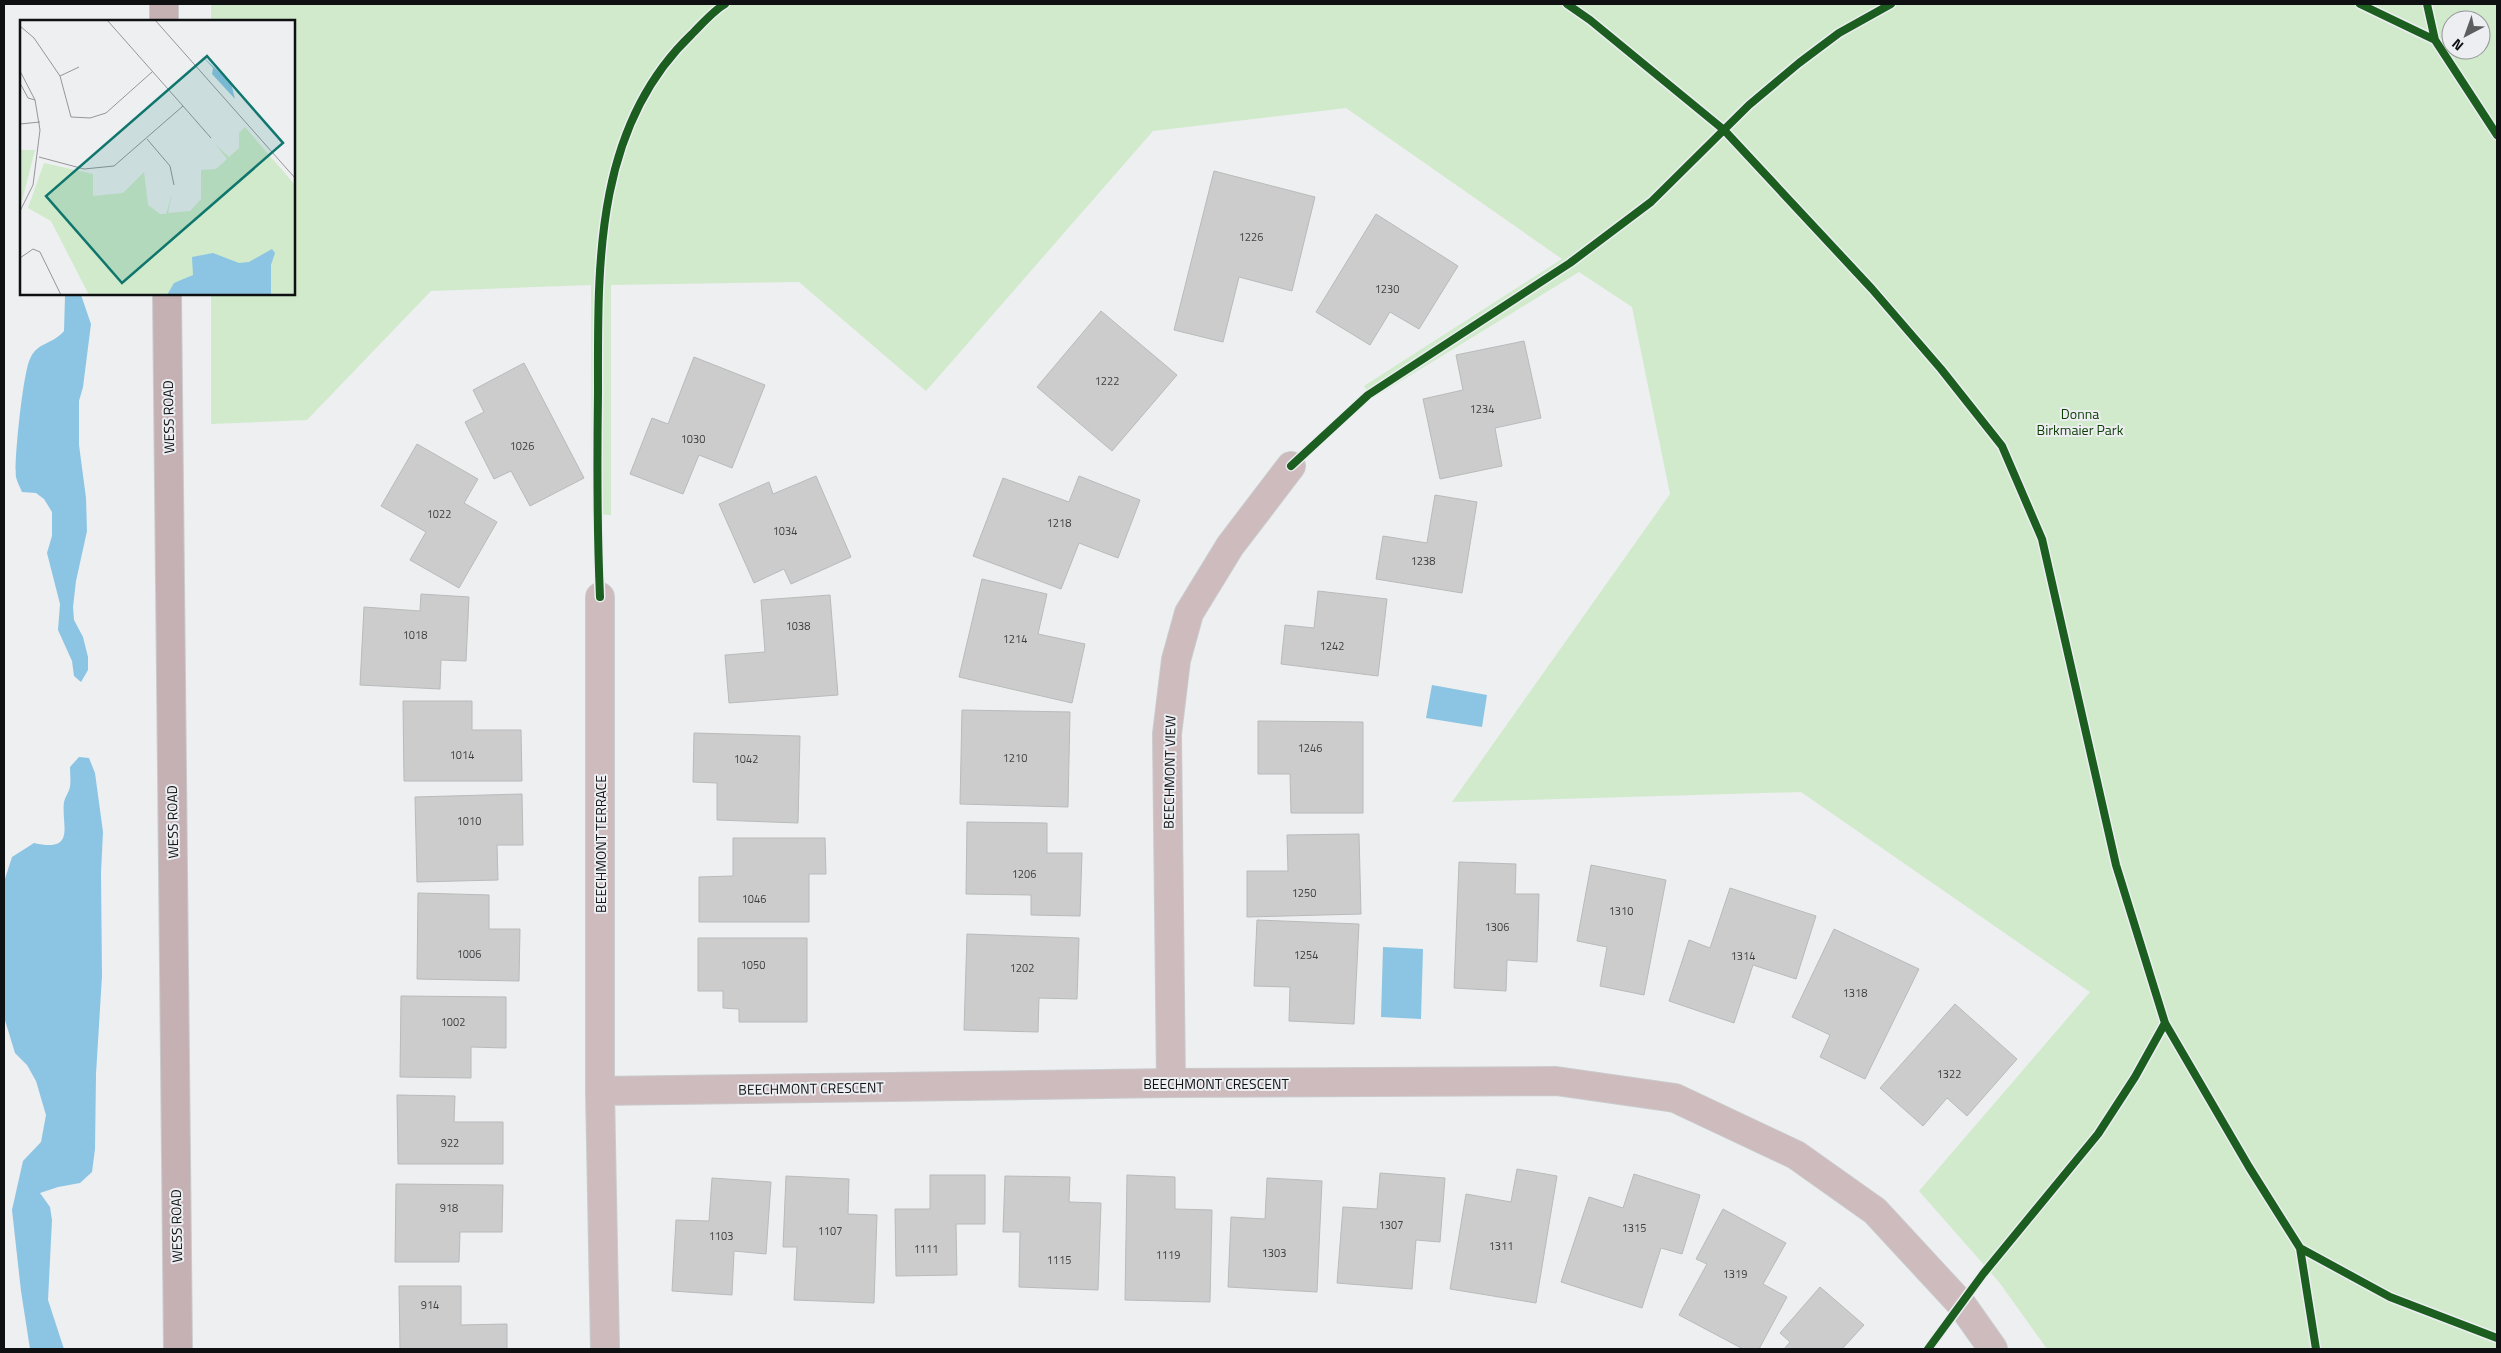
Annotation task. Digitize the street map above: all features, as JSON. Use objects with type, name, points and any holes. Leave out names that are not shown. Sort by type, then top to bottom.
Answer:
[{"type":"street","points":[[164,4],[164,20]]},
{"type":"street","name":"WESS ROAD","points":[[167,295],[178,1349]]},
{"type":"street","name":"BEECHMONT VIEW","points":[[1171,1083],[1167,734],[1176,660],[1189,613],[1230,546],[1291,466]]},
{"type":"street","name":"BEECHMONT TERRACE","points":[[600,597],[600,1091]]},
{"type":"street","name":"BEECHMONT CRESCENT","points":[[600,1091],[1171,1083],[1556,1081],[1675,1098],[1796,1155],[1875,1211],[1962,1304],[1993,1349]]},
{"type":"street","points":[[600,1091],[604,1349]]},
{"type":"green space","name":"Donna Birkmaier Park","points":[[211,4],[2497,4],[2497,1349],[2047,1349],[1999,1282],[1919,1191],[2090,992],[1801,792],[1452,802],[1670,494],[1632,307],[1579,272],[1373,398],[1364,386],[1562,259],[1346,108],[1153,131],[926,391],[799,282],[611,285],[611,515],[592,514],[591,285],[431,291],[307,420],[211,424],[211,295],[295,295],[295,20],[211,20]]},
{"type":"water","points":[[81,295],[91,324],[83,387],[79,401],[79,445],[86,498],[87,531],[76,581],[73,607],[74,620],[83,637],[88,657],[88,670],[81,682],[74,676],[72,661],[58,630],[60,604],[47,553],[52,536],[52,512],[44,499],[36,493],[22,492],[16,477],[16,454],[27,367],[33,353],[37,349],[55,339],[64,331],[65,296]]},
{"type":"water","points":[[1432,685],[1487,695],[1482,727],[1426,718]]},
{"type":"water","points":[[79,757],[89,758],[95,773],[103,832],[101,873],[102,976],[96,1074],[95,1149],[92,1172],[80,1183],[40,1193],[50,1207],[52,1220],[48,1300],[64,1349],[30,1349],[12,1210],[23,1161],[41,1142],[46,1115],[36,1081],[27,1065],[15,1053],[4,1017],[4,882],[12,857],[34,843],[48,845],[56,844],[62,840],[65,828],[64,802],[70,785],[70,767]]},
{"type":"water","points":[[1383,947],[1423,949],[1421,1019],[1381,1017]]},
{"type":"building","points":[[1214,171],[1315,197],[1292,291],[1239,277],[1223,342],[1174,330]]},
{"type":"building","points":[[1376,214],[1458,266],[1419,329],[1390,312],[1370,345],[1316,312]]},
{"type":"building","points":[[1101,311],[1177,375],[1112,451],[1037,387]]},
{"type":"building","points":[[1524,341],[1541,418],[1495,428],[1502,466],[1440,479],[1423,399],[1463,390],[1456,355]]},
{"type":"building","points":[[694,357],[765,385],[732,468],[699,455],[683,494],[630,474],[652,418],[668,424]]},
{"type":"building","points":[[524,363],[584,478],[530,506],[511,471],[494,479],[465,422],[484,412],[473,390]]},
{"type":"building","points":[[417,444],[478,479],[464,503],[497,522],[459,588],[410,560],[426,532],[381,506]]},
{"type":"building","points":[[816,476],[851,557],[791,584],[784,569],[754,583],[719,504],[769,482],[773,494]]},
{"type":"building","points":[[1079,476],[1140,500],[1118,558],[1079,543],[1061,589],[973,556],[1003,478],[1069,502]]},
{"type":"building","points":[[1435,495],[1477,502],[1462,593],[1376,579],[1383,536],[1427,543]]},
{"type":"building","points":[[982,579],[1047,594],[1038,634],[1085,644],[1072,703],[959,677]]},
{"type":"building","points":[[1318,591],[1387,599],[1378,676],[1281,664],[1285,625],[1314,628]]},
{"type":"building","points":[[421,594],[469,597],[466,661],[441,660],[440,689],[360,685],[364,607],[420,611]]},
{"type":"building","points":[[830,595],[838,695],[729,703],[725,655],[765,652],[761,600]]},
{"type":"building","points":[[403,701],[472,701],[472,730],[521,730],[522,781],[404,781]]},
{"type":"building","points":[[962,710],[1070,712],[1068,807],[960,804]]},
{"type":"building","points":[[1258,721],[1363,722],[1363,813],[1291,813],[1290,774],[1258,774]]},
{"type":"building","points":[[694,733],[800,736],[798,823],[717,820],[717,783],[693,782]]},
{"type":"building","points":[[522,794],[523,845],[497,845],[498,880],[417,882],[415,797]]},
{"type":"building","points":[[967,822],[1047,823],[1047,853],[1082,853],[1080,916],[1031,915],[1031,895],[966,894]]},
{"type":"building","points":[[1359,834],[1361,914],[1247,917],[1247,871],[1288,871],[1287,835]]},
{"type":"building","points":[[733,838],[825,838],[826,874],[809,874],[809,922],[699,922],[699,877],[733,876]]},
{"type":"building","points":[[1459,862],[1516,864],[1515,894],[1539,894],[1537,962],[1507,960],[1506,991],[1454,988]]},
{"type":"building","points":[[1591,865],[1666,880],[1644,995],[1600,986],[1607,947],[1577,941]]},
{"type":"building","points":[[1730,888],[1816,916],[1796,979],[1753,965],[1734,1023],[1669,1001],[1689,940],[1710,948]]},
{"type":"building","points":[[418,893],[489,895],[489,929],[520,929],[519,981],[417,979]]},
{"type":"building","points":[[1257,920],[1359,924],[1354,1024],[1289,1021],[1290,987],[1254,986]]},
{"type":"building","points":[[1834,929],[1919,969],[1865,1079],[1820,1057],[1830,1035],[1792,1017]]},
{"type":"building","points":[[967,934],[1079,938],[1077,999],[1039,998],[1038,1032],[964,1030]]},
{"type":"building","points":[[698,938],[807,938],[807,1022],[739,1022],[739,1009],[723,1008],[723,991],[698,991]]},
{"type":"building","points":[[401,996],[506,997],[506,1048],[471,1047],[471,1078],[400,1077]]},
{"type":"building","points":[[1955,1004],[2017,1059],[1967,1116],[1947,1098],[1923,1126],[1880,1088]]},
{"type":"building","points":[[397,1095],[455,1096],[454,1122],[503,1122],[503,1164],[398,1164]]},
{"type":"building","points":[[1517,1169],[1557,1176],[1536,1303],[1450,1289],[1466,1194],[1511,1202]]},
{"type":"building","points":[[1380,1173],[1445,1178],[1440,1242],[1416,1240],[1412,1289],[1337,1283],[1343,1207],[1377,1209]]},
{"type":"building","points":[[1634,1174],[1700,1195],[1682,1254],[1661,1248],[1642,1308],[1561,1282],[1589,1197],[1623,1208]]},
{"type":"building","points":[[930,1175],[985,1175],[985,1224],[956,1224],[957,1275],[896,1276],[895,1209],[930,1209]]},
{"type":"building","points":[[1127,1175],[1175,1177],[1175,1209],[1212,1210],[1210,1302],[1125,1300]]},
{"type":"building","points":[[786,1176],[849,1179],[848,1214],[877,1215],[874,1303],[794,1300],[797,1247],[783,1247]]},
{"type":"building","points":[[1005,1176],[1070,1177],[1069,1202],[1101,1203],[1098,1290],[1019,1287],[1020,1232],[1003,1232]]},
{"type":"building","points":[[712,1178],[771,1182],[766,1254],[734,1251],[732,1295],[672,1291],[676,1220],[709,1221]]},
{"type":"building","points":[[1267,1178],[1322,1181],[1317,1292],[1228,1287],[1231,1217],[1265,1219]]},
{"type":"building","points":[[396,1184],[503,1185],[502,1232],[460,1232],[459,1262],[395,1262]]},
{"type":"building","points":[[1723,1209],[1786,1243],[1763,1284],[1787,1297],[1759,1349],[1743,1349],[1679,1315],[1707,1264],[1696,1259]]},
{"type":"building","points":[[399,1286],[461,1286],[461,1325],[507,1324],[507,1349],[400,1349]]},
{"type":"building","points":[[1820,1287],[1864,1325],[1842,1349],[1784,1349],[1790,1342],[1780,1333]]},
{"type":"cycle path","points":[[600,597],[598,546],[598,346],[602,249],[608,202],[619,156],[636,112],[660,71],[692,34],[716,10],[725,4]]},
{"type":"cycle path","points":[[1567,4],[1590,20],[1724,130],[1872,289],[1941,369],[2002,446],[2042,539],[2116,865],[2165,1023],[2249,1167],[2300,1248],[2390,1297],[2497,1338]]},
{"type":"cycle path","points":[[1291,466],[1368,395],[1570,263],[1651,202],[1749,105],[1799,63],[1839,33],[1891,4]]},
{"type":"cycle path","points":[[2360,4],[2435,40]]},
{"type":"cycle path","points":[[2427,4],[2435,40],[2497,135]]},
{"type":"cycle path","points":[[1928,1349],[1983,1274],[2098,1134],[2135,1077],[2165,1023]]},
{"type":"cycle path","points":[[2300,1248],[2316,1349]]}]
